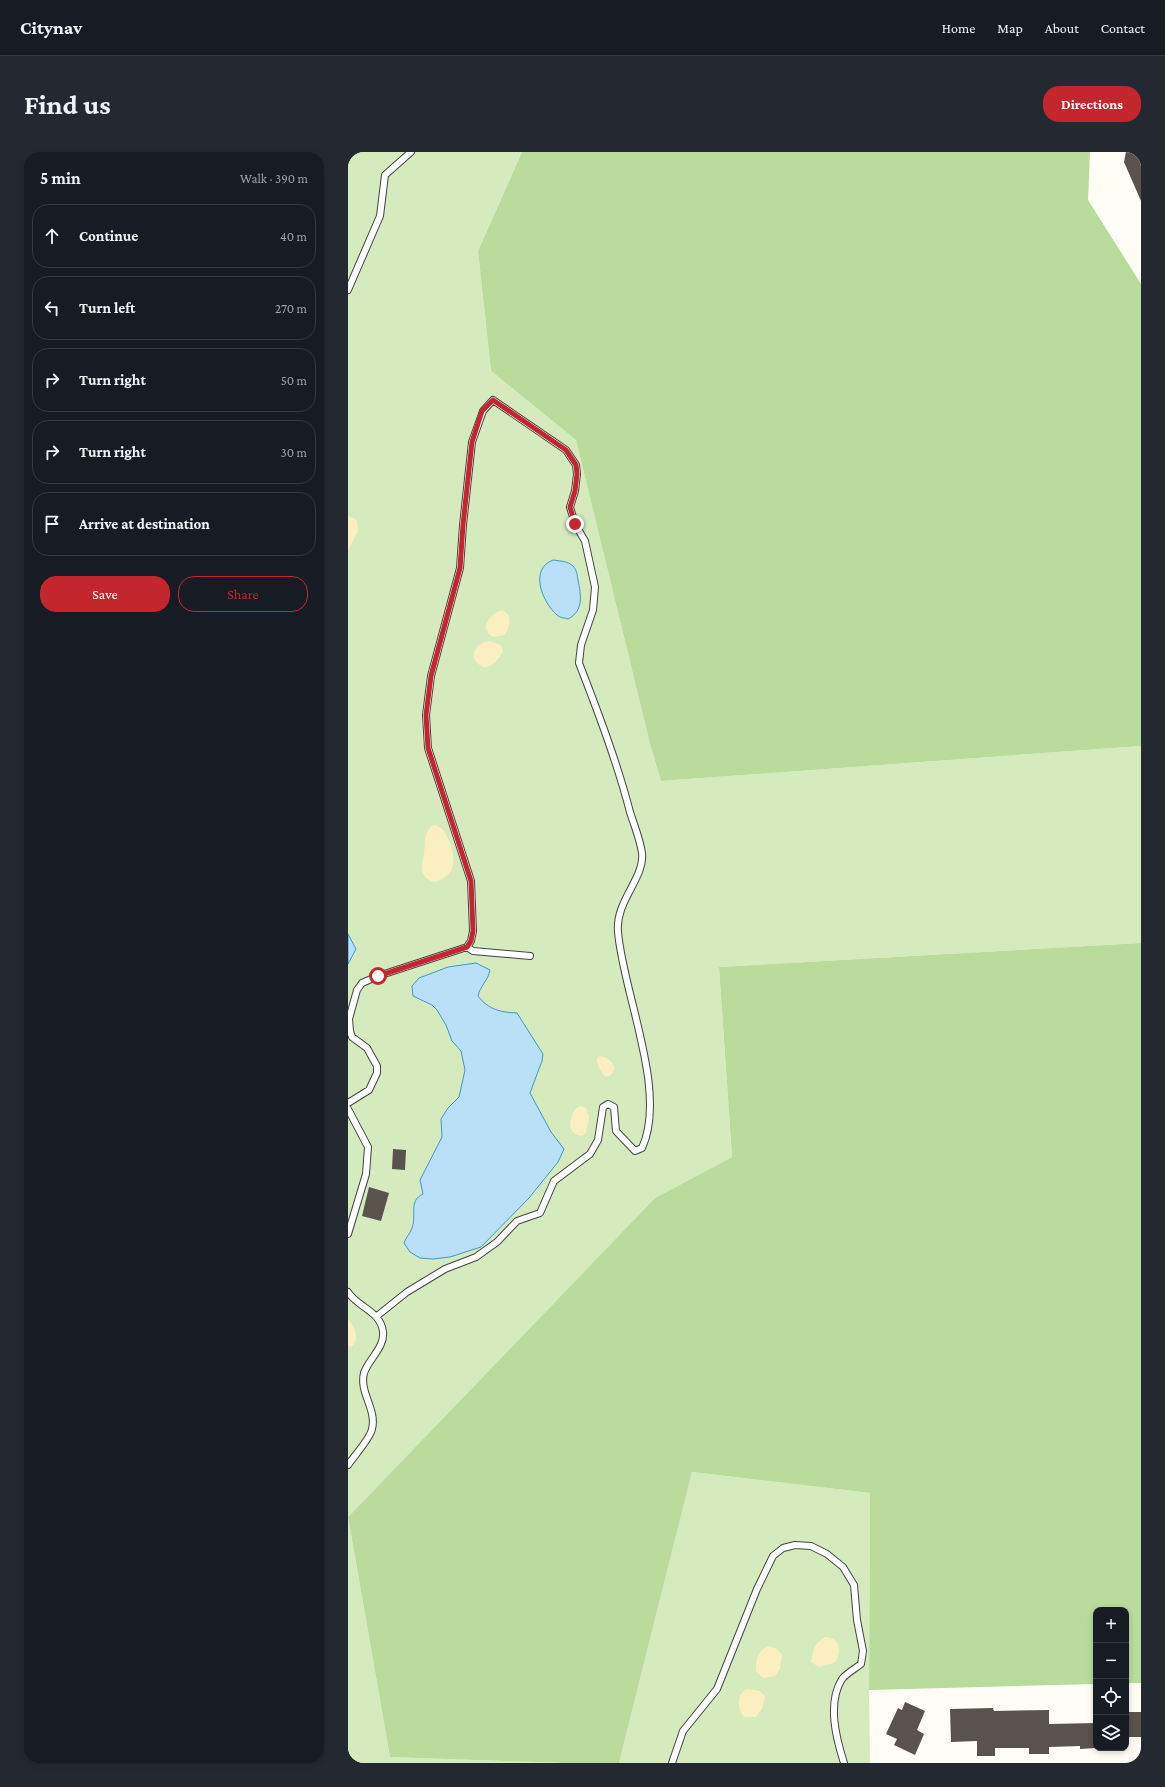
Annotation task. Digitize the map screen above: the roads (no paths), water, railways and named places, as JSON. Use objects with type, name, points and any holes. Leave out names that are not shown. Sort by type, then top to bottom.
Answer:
[{"type":"lane","points":[[348,290],[380,216],[385,175],[411,152]]},
{"type":"lane","points":[[348,1103],[369,1090],[377,1074],[378,1066],[367,1048],[352,1037],[350,1030],[349,1019],[357,990],[362,983],[378,976],[467,947],[471,941],[473,931],[471,881],[428,748],[426,715],[431,676],[460,568],[472,442],[482,411],[493,400],[566,450],[576,465],[577,474],[575,491],[570,507],[575,524],[585,541],[595,588],[593,610],[581,645],[579,664],[624,788],[642,852],[642,864],[617,918],[621,956],[646,1068],[650,1100],[649,1124],[647,1136],[642,1148],[635,1151],[616,1131],[614,1107],[608,1104],[603,1108],[598,1140],[590,1154],[554,1181],[540,1213],[517,1221],[497,1242],[476,1257],[445,1268],[407,1292],[377,1316]]},
{"type":"lane","points":[[467,947],[473,951],[530,956]]},
{"type":"lane","points":[[348,1109],[368,1147],[366,1174],[348,1234]]},
{"type":"lane","points":[[348,1292],[351,1298],[377,1316],[383,1332],[380,1346],[364,1373],[364,1391],[374,1416],[372,1431],[348,1464]]},
{"type":"lane","points":[[672,1763],[682,1731],[717,1690],[757,1589],[773,1556],[783,1548],[795,1545],[811,1546],[826,1554],[843,1567],[854,1585],[857,1620],[863,1651],[861,1664],[843,1678],[837,1691],[834,1706],[839,1742],[844,1763]]},
{"type":"water","points":[[553,560],[571,564],[577,573],[580,602],[577,612],[568,619],[558,616],[552,609],[540,586],[541,571],[546,564]]},
{"type":"water","points":[[348,934],[356,949],[348,964]]},
{"type":"water","points":[[476,963],[490,970],[478,996],[482,1001],[495,1009],[517,1013],[543,1054],[542,1061],[530,1093],[551,1132],[564,1149],[558,1162],[529,1198],[481,1247],[450,1257],[433,1259],[420,1258],[410,1252],[404,1243],[412,1228],[414,1204],[418,1197],[423,1194],[420,1180],[442,1137],[441,1119],[448,1108],[459,1097],[465,1070],[461,1051],[452,1041],[446,1025],[437,1010],[432,1005],[413,996],[412,986],[419,978],[448,967]]}]
